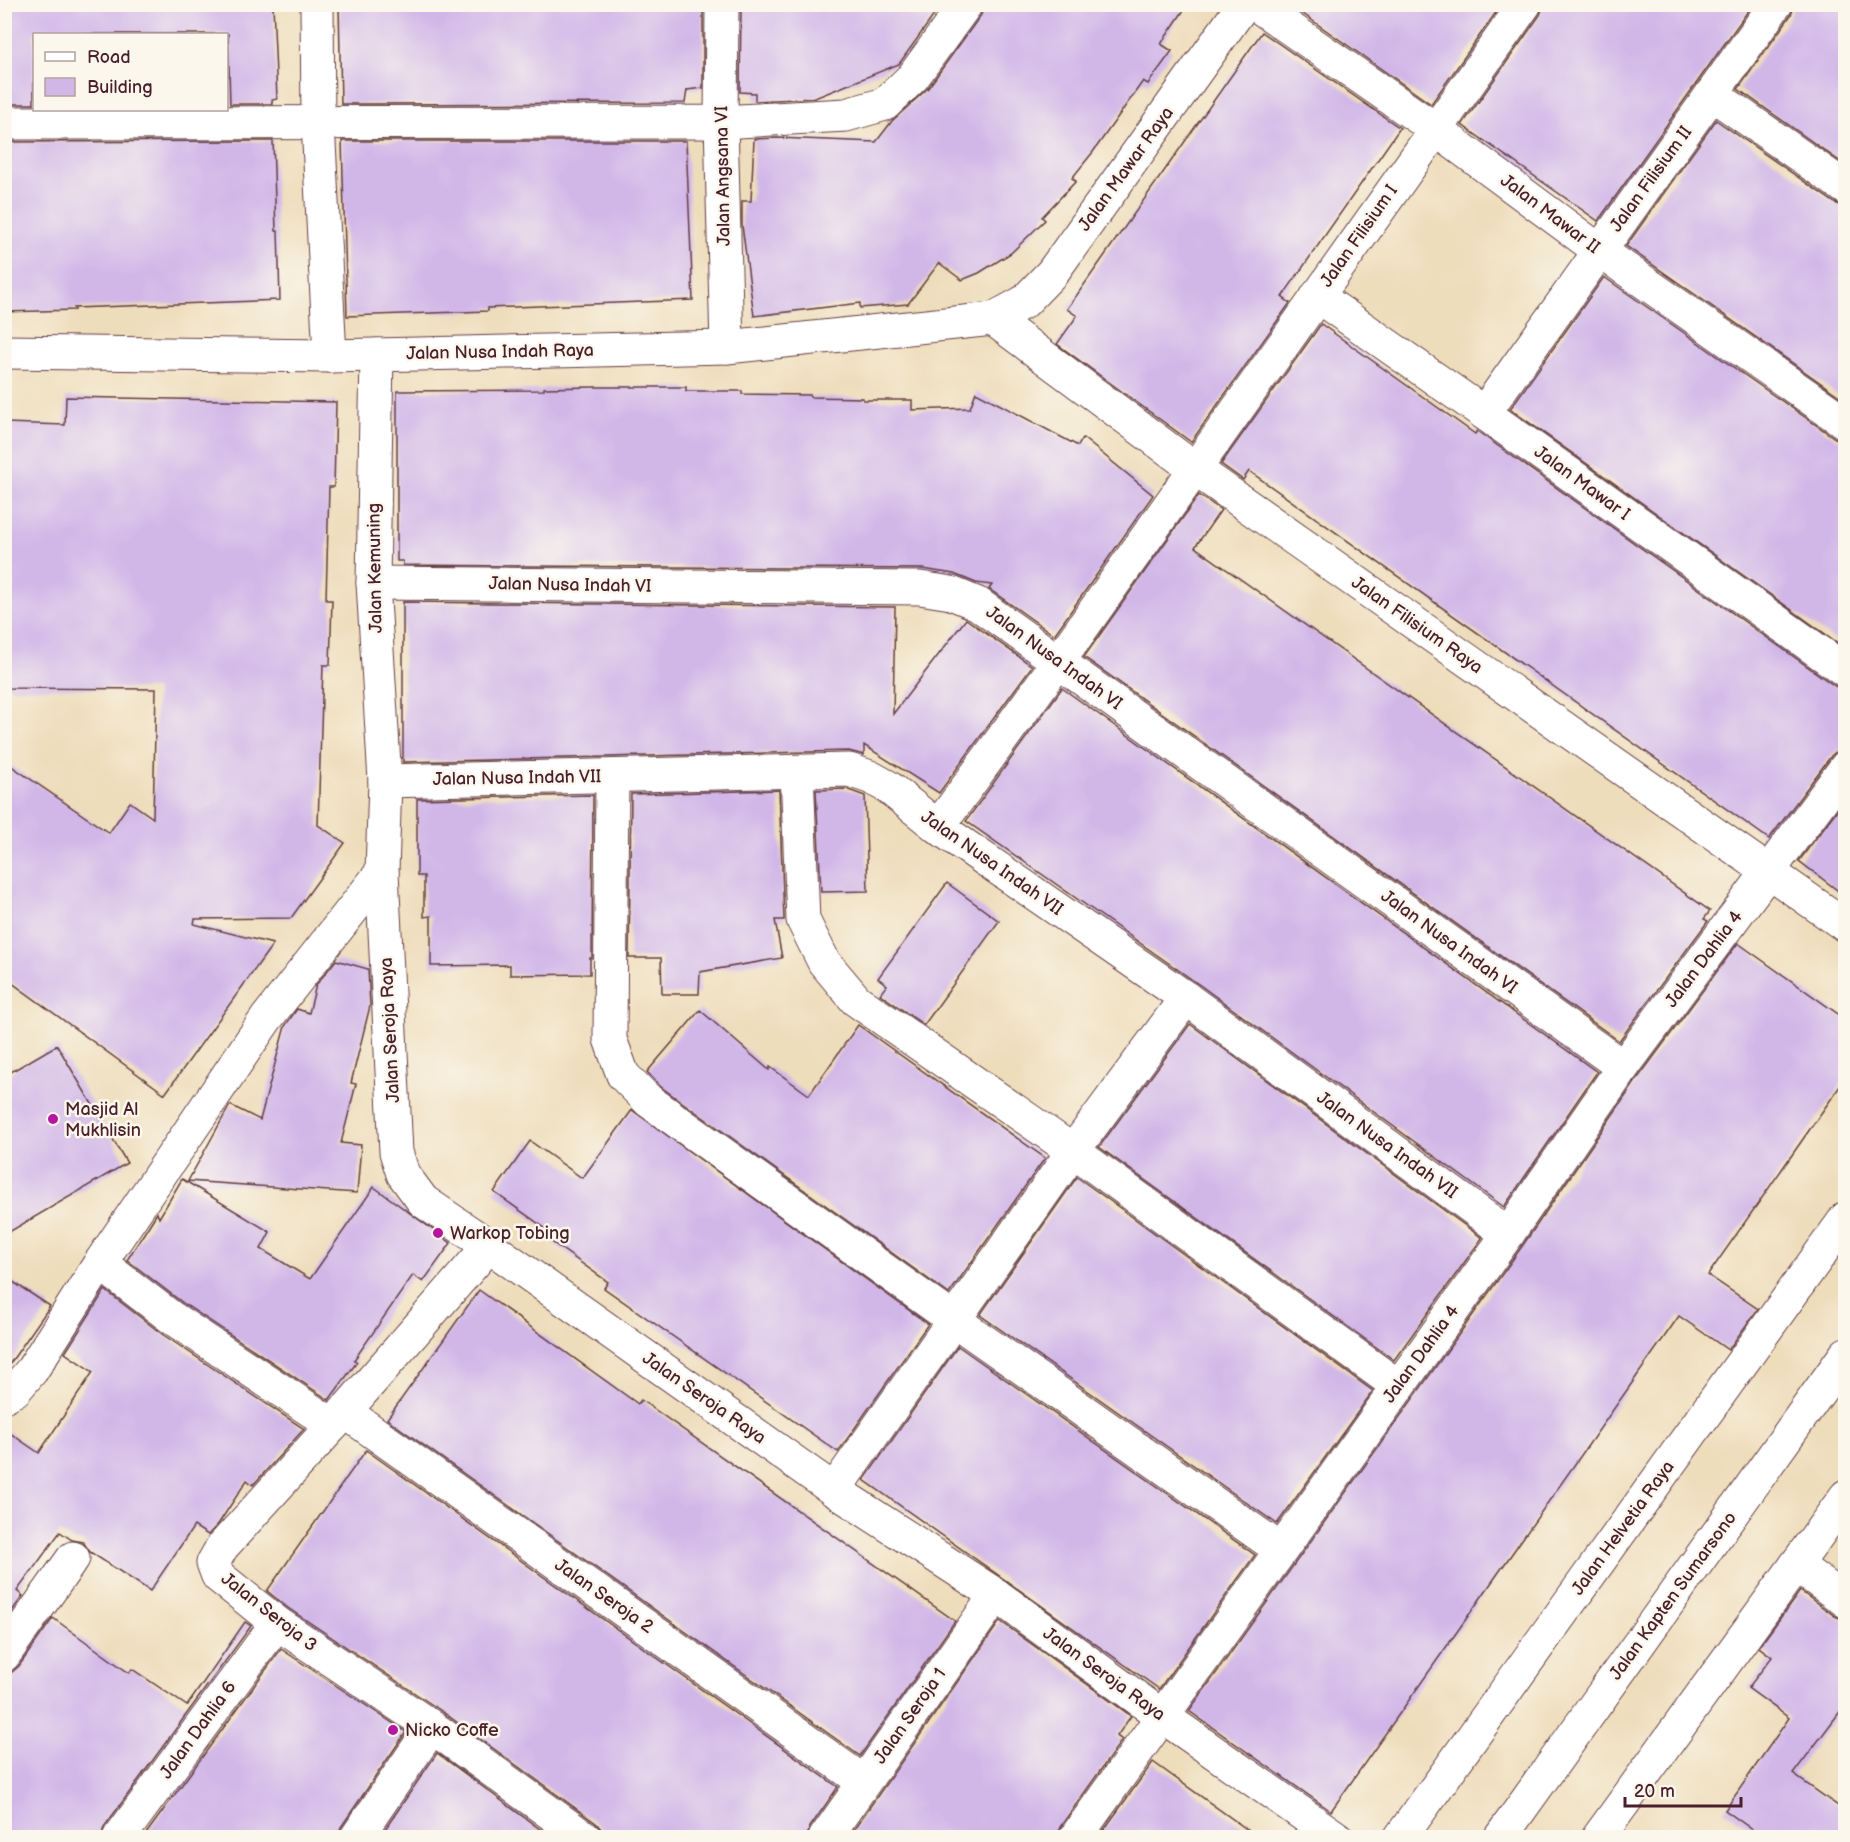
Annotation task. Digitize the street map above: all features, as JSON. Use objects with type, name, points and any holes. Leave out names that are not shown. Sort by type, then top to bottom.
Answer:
[{"type":"main road","points":[[316,4],[318,123],[330,356]]},
{"type":"main road","name":"Jalan Angsana VI","points":[[722,4],[721,122],[727,347]]},
{"type":"main road","points":[[4,123],[721,122],[846,115],[885,104],[913,77],[966,4]]},
{"type":"main road","name":"Jalan Mawar Raya","points":[[993,319],[1024,302],[1052,273],[1244,4]]},
{"type":"main road","name":"Jalan Mawar II","points":[[1255,4],[1435,129],[1600,251],[1845,423]]},
{"type":"main road","name":"Jalan Filisium I","points":[[938,827],[1058,662],[1525,4]]},
{"type":"main road","name":"Jalan Filisium II","points":[[1484,412],[1776,4]]},
{"type":"main road","points":[[1712,94],[1845,188]]},
{"type":"main road","name":"Jalan Mawar I","points":[[1317,296],[1484,412],[1845,671]]},
{"type":"main road","name":"Jalan Nusa Indah Raya","points":[[4,352],[330,356],[727,347],[993,319]]},
{"type":"main road","name":"Jalan Filisium Raya","points":[[993,319],[1195,469],[1845,926]]},
{"type":"main road","name":"Jalan Kemuning","points":[[377,355],[373,583],[385,781]]},
{"type":"main road","name":"Jalan Nusa Indah VI","points":[[373,583],[920,588],[951,593],[978,604],[1623,1067]]},
{"type":"main road","name":"Jalan Dahlia 4","points":[[1075,1838],[1508,1234],[1623,1067],[1845,767]]},
{"type":"main road","name":"Jalan Nusa Indah VII","points":[[385,781],[849,770],[870,777],[888,787],[938,827],[1186,998],[1508,1234]]},
{"type":"main road","points":[[797,772],[803,920],[824,962],[856,1000],[1073,1151],[1398,1386]]},
{"type":"main road","points":[[612,776],[610,1039],[622,1075],[649,1101],[1281,1551]]},
{"type":"main road","name":"Jalan Seroja Raya","points":[[385,781],[382,872],[396,1152],[403,1174],[423,1201],[834,1490],[996,1595],[1162,1716],[1337,1838]]},
{"type":"main road","points":[[4,1396],[15,1390],[32,1370],[100,1263],[266,1019],[382,872]]},
{"type":"main road","points":[[834,1490],[1073,1151],[1186,998]]},
{"type":"main road","name":"Jalan Helvetia Raya","points":[[1400,1838],[1845,1218]]},
{"type":"main road","name":"Jalan Seroja 3","points":[[489,1246],[339,1418],[222,1547],[213,1563],[218,1576],[277,1623],[432,1727],[585,1838]]},
{"type":"main road","name":"Jalan Seroja 2","points":[[100,1263],[172,1318],[339,1418],[864,1782]]},
{"type":"main road","name":"Jalan Kapten Sumarsono","points":[[1500,1838],[1845,1354]]},
{"type":"main road","points":[[1598,1838],[1845,1496]]},
{"type":"main road","points":[[4,1655],[73,1558]]},
{"type":"main road","points":[[1796,1565],[1845,1601]]},
{"type":"main road","name":"Jalan Seroja 1","points":[[825,1838],[996,1595]]},
{"type":"main road","name":"Jalan Dahlia 6","points":[[119,1838],[277,1623]]},
{"type":"main road","points":[[356,1838],[432,1727]]},
{"type":"building","points":[[4,4],[273,4],[277,99],[272,100],[272,104],[230,104],[228,33],[33,33],[33,104],[4,104]]},
{"type":"building","points":[[339,4],[703,5],[703,88],[687,90],[685,103],[341,104]]},
{"type":"building","points":[[836,4],[942,4],[899,64],[815,98],[755,101],[755,93],[740,92],[741,6],[828,8]]},
{"type":"building","points":[[984,4],[1188,4],[1161,44],[1172,51],[1148,84],[1143,81],[1072,178],[1076,181],[1042,217],[1045,220],[1011,253],[979,273],[962,280],[939,263],[908,304],[860,308],[860,303],[754,316],[742,225],[742,201],[751,201],[754,139],[876,142],[892,121],[928,88],[981,15]]},
{"type":"building","points":[[1289,4],[1502,4],[1431,104]]},
{"type":"building","points":[[1544,4],[1753,4],[1598,221],[1462,125],[1540,15]]},
{"type":"building","points":[[1795,4],[1845,4],[1845,165],[1738,89],[1791,15]]},
{"type":"building","points":[[1262,32],[1400,128],[1282,297],[1290,303],[1191,442],[1057,344],[1077,316],[1067,309]]},
{"type":"building","points":[[1716,120],[1835,203],[1845,207],[1845,400],[1626,246]]},
{"type":"building","points":[[273,141],[280,300],[4,312],[4,142]]},
{"type":"building","points":[[342,141],[686,141],[693,300],[347,316]]},
{"type":"building","points":[[1604,277],[1835,438],[1845,442],[1845,648],[1510,409]]},
{"type":"building","points":[[1321,324],[1475,434],[1477,431],[1835,686],[1845,690],[1845,749],[1838,750],[1831,756],[1769,839],[1249,471],[1243,480],[1221,464]]},
{"type":"building","points":[[686,387],[686,391],[742,391],[742,394],[912,400],[912,410],[970,408],[976,392],[1078,446],[1083,438],[1153,495],[1054,635],[989,589],[992,585],[976,583],[954,574],[923,569],[403,565],[403,561],[397,561],[397,391],[544,390],[544,388]]},
{"type":"building","points":[[66,397],[336,402],[334,487],[329,487],[326,600],[332,600],[330,665],[323,665],[318,825],[345,843],[291,918],[195,919],[194,924],[273,944],[165,1094],[4,977],[4,761],[109,833],[130,802],[153,818],[156,689],[4,688],[4,423],[65,425]]},
{"type":"building","points":[[1199,495],[1221,510],[1195,547],[1710,911],[1704,919],[1708,921],[1619,1041],[1084,657]]},
{"type":"building","points":[[403,602],[895,607],[893,714],[966,619],[1032,666],[939,793],[864,745],[864,755],[849,751],[403,762]]},
{"type":"building","points":[[1062,688],[1597,1072],[1504,1207],[1197,983],[966,821]]},
{"type":"building","points":[[846,789],[865,796],[868,891],[821,892],[816,790]]},
{"type":"building","points":[[779,790],[784,920],[775,920],[782,958],[700,972],[699,994],[662,994],[661,958],[629,958],[631,794]]},
{"type":"building","points":[[593,795],[590,974],[510,975],[510,965],[431,966],[431,916],[424,917],[424,876],[417,876],[417,799]]},
{"type":"building","points":[[1845,799],[1845,896],[1799,861]]},
{"type":"building","points":[[947,883],[999,921],[924,1025],[880,994],[887,985],[878,978]]},
{"type":"building","points":[[1738,943],[1845,1019],[1845,1079],[1708,1275],[1758,1309],[1728,1350],[1679,1316],[1331,1811],[1189,1711],[1523,1245],[1638,1078]]},
{"type":"building","points":[[336,960],[368,969],[370,1006],[351,1083],[356,1084],[341,1143],[361,1145],[357,1193],[188,1181],[230,1105],[260,1120],[285,1026],[297,1009],[309,1013],[316,985]]},
{"type":"building","points":[[700,1010],[769,1070],[770,1067],[809,1095],[858,1025],[1045,1158],[949,1294],[661,1087],[647,1072]]},
{"type":"building","points":[[1190,1024],[1482,1238],[1394,1360],[1099,1147]]},
{"type":"building","name":"Masjid Al Mukhlisin","points":[[57,1045],[127,1163],[4,1235],[4,1076]]},
{"type":"building","points":[[632,1110],[928,1324],[838,1452],[604,1288],[608,1282],[542,1235],[546,1229],[494,1192],[530,1141],[582,1178]]},
{"type":"building","points":[[1077,1177],[1373,1391],[1277,1524],[980,1315]]},
{"type":"building","points":[[182,1179],[270,1232],[261,1249],[310,1279],[374,1187],[451,1243],[423,1282],[413,1275],[354,1360],[357,1362],[329,1400],[183,1303],[127,1260],[157,1213],[159,1218]]},
{"type":"building","points":[[4,1276],[50,1306],[4,1372]]},
{"type":"building","points":[[105,1290],[162,1334],[304,1429],[253,1485],[247,1480],[219,1523],[208,1535],[194,1526],[150,1591],[90,1552],[83,1542],[72,1540],[60,1532],[17,1591],[23,1596],[4,1622],[4,1429],[39,1453],[93,1372],[65,1353]]},
{"type":"building","points":[[479,1290],[638,1404],[641,1400],[955,1621],[860,1756],[387,1419]]},
{"type":"building","points":[[958,1346],[1255,1555],[1159,1689],[864,1480]]},
{"type":"building","points":[[366,1450],[838,1787],[810,1827],[806,1838],[603,1838],[602,1830],[596,1823],[443,1712],[288,1608],[267,1591]]},
{"type":"building","points":[[1800,1591],[1835,1616],[1845,1620],[1845,1705],[1793,1774],[1845,1811],[1845,1838],[1764,1838],[1725,1810],[1789,1718],[1748,1688],[1772,1657],[1759,1647]]},
{"type":"building","points":[[53,1618],[129,1673],[132,1669],[187,1706],[245,1622],[251,1626],[104,1827],[101,1838],[4,1838],[4,1673],[12,1672],[19,1666]]},
{"type":"building","points":[[1000,1621],[1131,1716],[1117,1736],[1122,1740],[1060,1827],[1056,1838],[848,1838]]},
{"type":"building","points":[[281,1649],[406,1732],[341,1827],[337,1838],[143,1838]]},
{"type":"building","points":[[437,1753],[552,1838],[379,1838]]},
{"type":"building","points":[[1153,1762],[1259,1838],[1098,1838]]},
{"type":"place","name":"Masjid Al Mukhlisin","points":[[53,1119]]},
{"type":"place","name":"Warkop Tobing","points":[[438,1233]]},
{"type":"place","name":"Nicko Coffe","points":[[393,1730]]}]
